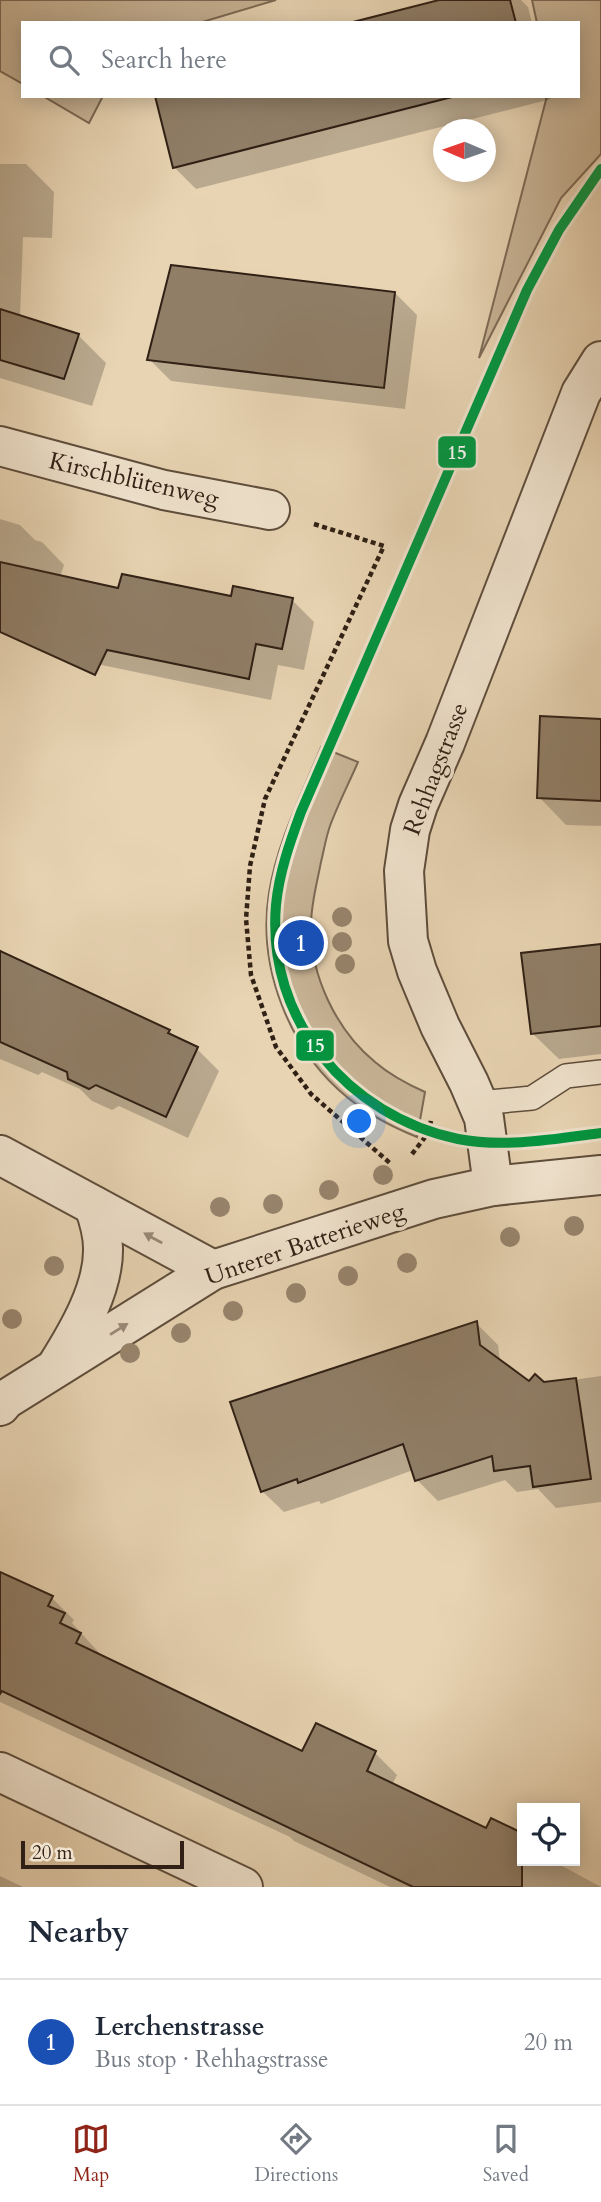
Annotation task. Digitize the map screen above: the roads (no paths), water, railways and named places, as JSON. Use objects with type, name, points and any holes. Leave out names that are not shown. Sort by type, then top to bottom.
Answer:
[{"type":"street","name":"Rehhagstrasse","points":[[493,1186],[485,1118],[440,1026],[417,971],[408,941],[404,871],[410,830],[418,805],[594,383]]},
{"type":"street","name":"Kirschblütenweg","points":[[0,446],[164,490],[270,510]]},
{"type":"street","points":[[0,1155],[212,1270]]},
{"type":"street","name":"Unterer Batterieweg","points":[[0,1406],[5,1400],[212,1270],[434,1199],[493,1186],[601,1175]]},
{"type":"street","name":"Unterer Batterieweg","points":[[55,1369],[81,1326],[97,1284],[103,1251],[101,1229],[94,1206]]},
{"type":"street","points":[[0,1772],[243,1887]]},
{"type":"lane","points":[[479,1103],[532,1098],[566,1076],[601,1072]]},
{"type":"place","name":"Lerchenstrasse","points":[[301,943]]}]
